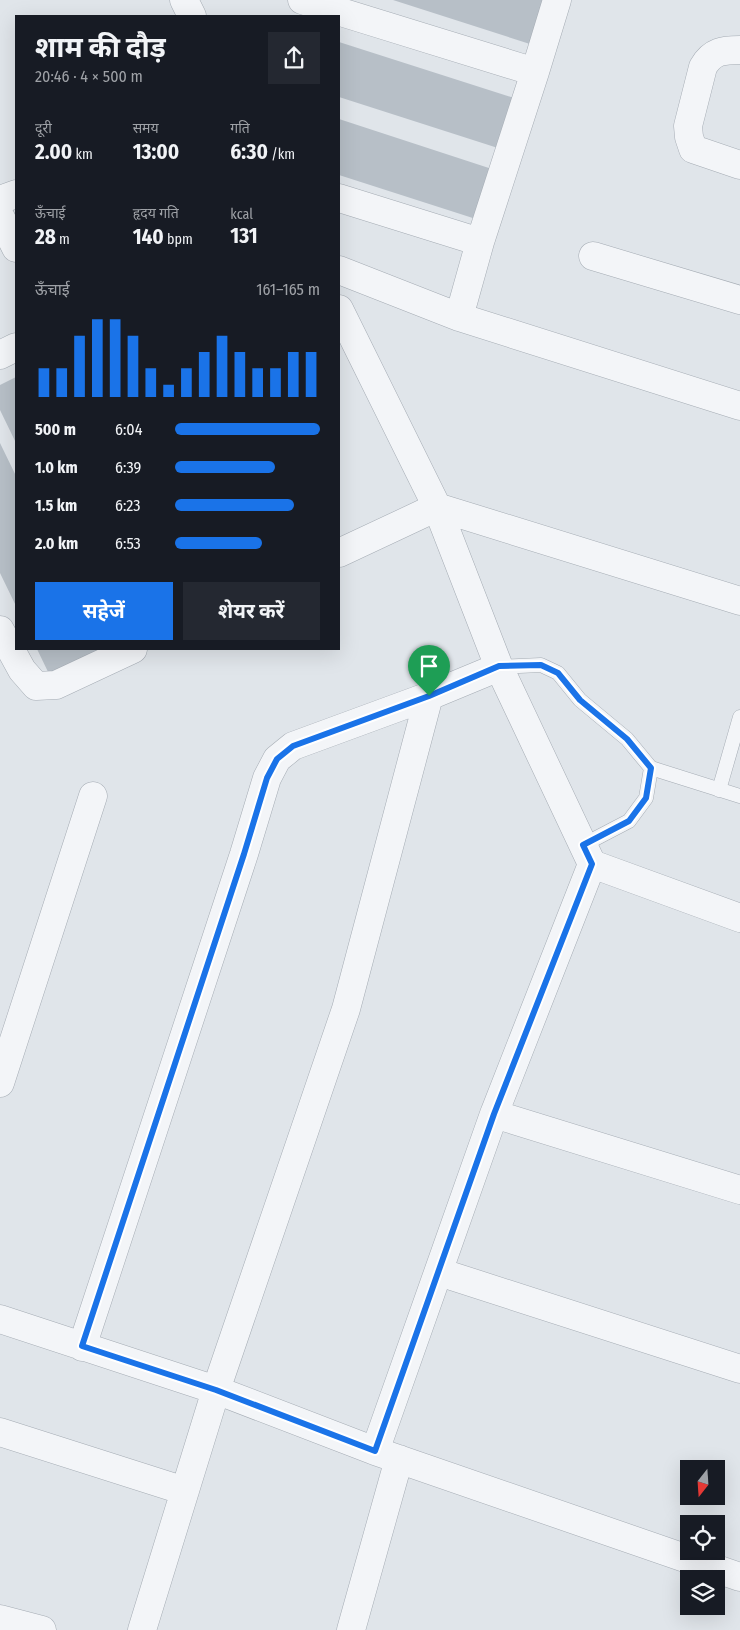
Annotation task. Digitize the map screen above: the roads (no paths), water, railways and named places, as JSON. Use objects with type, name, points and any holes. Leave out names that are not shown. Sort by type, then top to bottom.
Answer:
[{"type":"street","points":[[184,0],[192,15]]},
{"type":"street","points":[[302,0],[535,72]]},
{"type":"street","points":[[459,317],[480,242],[558,0]]},
{"type":"street","points":[[740,50],[719,51],[707,60],[703,67],[688,126],[693,149],[740,165]]},
{"type":"street","points":[[0,200],[15,194]]},
{"type":"street","points":[[340,198],[480,242]]},
{"type":"street","points":[[0,216],[15,246]]},
{"type":"street","points":[[593,256],[740,300]]},
{"type":"street","points":[[340,270],[459,317],[740,406]]},
{"type":"street","points":[[340,311],[437,507],[499,666],[588,855],[740,918]]},
{"type":"street","points":[[0,355],[15,348]]},
{"type":"street","points":[[340,553],[437,507],[740,601]]},
{"type":"street","points":[[0,630],[22,670],[36,686],[56,685],[131,650]]},
{"type":"street","points":[[82,1346],[244,854],[267,778],[277,759],[293,746],[429,696],[499,666]]},
{"type":"street","points":[[142,1630],[216,1390],[346,1009],[429,696]]},
{"type":"street","points":[[0,1084],[93,796]]},
{"type":"street","points":[[351,1630],[387,1455],[439,1272],[588,855]]},
{"type":"street","points":[[494,1114],[740,1190]]},
{"type":"street","points":[[439,1272],[740,1369]]},
{"type":"street","points":[[0,1319],[216,1390],[387,1455],[740,1578]]},
{"type":"street","points":[[0,1432],[185,1491]]},
{"type":"street","points":[[0,1618],[42,1630]]},
{"type":"lane","points":[[499,666],[541,665],[558,673],[580,700],[627,739],[651,768],[740,796]]},
{"type":"lane","points":[[719,790],[740,717]]},
{"type":"lane","points":[[588,855],[629,821],[646,798],[651,768]]}]
